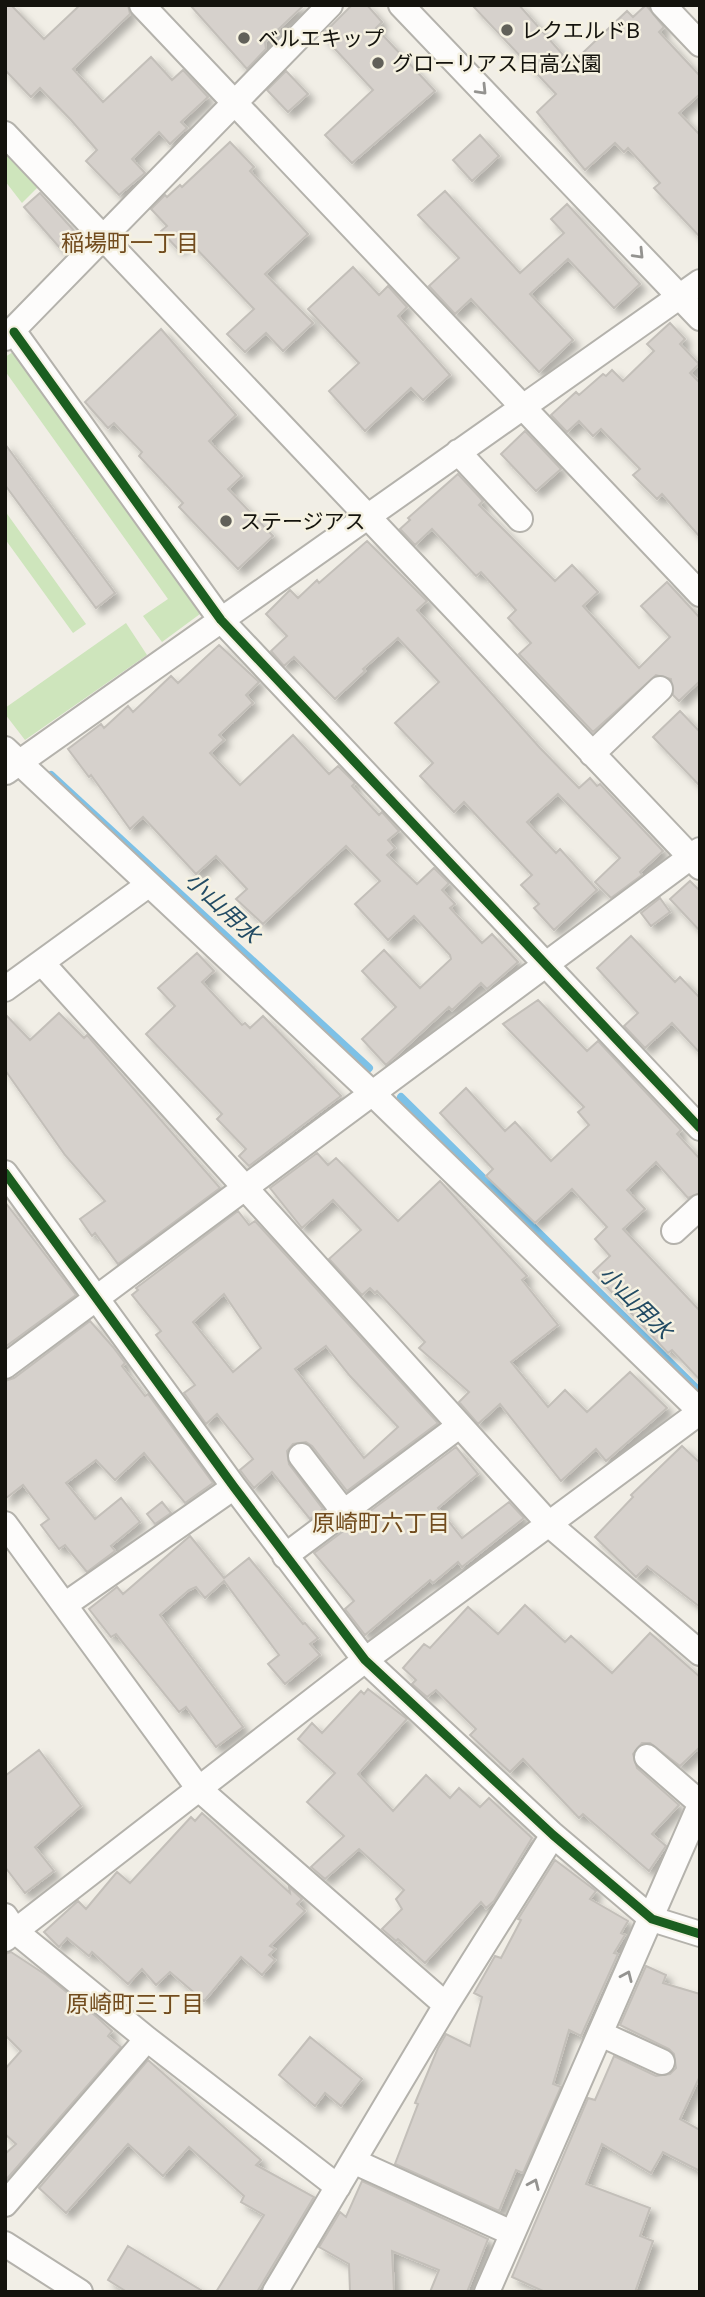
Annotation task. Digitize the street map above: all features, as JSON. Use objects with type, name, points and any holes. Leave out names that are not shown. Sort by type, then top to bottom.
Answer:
[{"type":"street","points":[[142,5],[700,594]]},
{"type":"street","points":[[330,5],[10,335],[221,620],[700,1128]]},
{"type":"street","points":[[401,5],[700,318]]},
{"type":"street","points":[[663,5],[700,44]]},
{"type":"street","points":[[5,134],[592,754],[697,858],[545,963],[246,1189],[5,1366]]},
{"type":"street","points":[[338,2187],[9,1928],[199,1789],[365,1660],[700,1411],[372,1093],[10,761],[221,620],[700,282]]},
{"type":"street","points":[[458,452],[520,519]]},
{"type":"street","points":[[592,754],[660,689]]},
{"type":"street","points":[[5,989],[148,885]]},
{"type":"street","points":[[42,963],[550,1525],[700,1653]]},
{"type":"street","points":[[5,1173],[285,1556],[365,1660],[553,1835],[652,1919],[700,1934]]},
{"type":"street","points":[[674,1231],[700,1207]]},
{"type":"street","points":[[285,1556],[459,1426]]},
{"type":"street","points":[[301,1456],[344,1512]]},
{"type":"street","points":[[66,1604],[234,1487]]},
{"type":"street","points":[[5,1524],[199,1789],[446,2006]]},
{"type":"street","points":[[487,2292],[700,1804],[647,1757]]},
{"type":"street","points":[[275,2292],[446,2006],[553,1835]]},
{"type":"street","points":[[601,2034],[662,2062]]},
{"type":"street","points":[[5,2204],[147,2039]]},
{"type":"street","points":[[353,2161],[512,2233]]},
{"type":"street","points":[[5,2244],[80,2292]]},
{"type":"green space","points":[[5,151],[39,186],[22,203],[5,181]]},
{"type":"green space","points":[[13,352],[200,614],[162,642],[143,616],[168,599],[5,371],[5,357]]},
{"type":"green space","points":[[5,511],[86,624],[73,633],[5,539]]},
{"type":"green space","points":[[126,623],[147,655],[25,740],[5,714],[5,708]]},
{"type":"building","points":[[5,5],[11,5],[44,39],[80,5],[128,5],[130,14],[73,69],[103,102],[151,57],[172,80],[183,70],[208,97],[181,122],[187,128],[170,144],[159,132],[132,159],[145,173],[119,195],[86,161],[97,150],[71,120],[40,88],[31,97],[5,70]]},
{"type":"building","name":"ベルエキップ","points":[[190,5],[304,5],[265,42],[266,49],[247,69]]},
{"type":"building","name":"グローリアス日高公園","points":[[352,5],[367,5],[382,22],[376,28],[435,91],[352,163],[325,135],[373,90],[322,35]]},
{"type":"building","points":[[472,5],[519,5],[571,64],[627,11],[633,17],[646,5],[664,27],[659,32],[700,76],[700,94],[679,113],[700,135],[700,237],[654,188],[660,183],[628,148],[624,152],[615,143],[585,170],[537,112],[556,94]]},
{"type":"building","points":[[286,71],[308,94],[288,112],[267,90]]},
{"type":"building","points":[[480,135],[499,156],[472,181],[453,160]]},
{"type":"building","points":[[230,142],[254,167],[250,171],[308,234],[265,274],[313,323],[283,351],[266,333],[245,352],[227,334],[254,309],[188,240],[178,249],[161,231],[167,226],[151,209],[165,195],[167,197],[180,185],[182,187]]},
{"type":"building","points":[[445,191],[520,273],[564,233],[551,219],[567,204],[640,284],[614,308],[568,259],[530,294],[573,340],[539,372],[471,299],[455,314],[429,286],[459,258],[418,215]]},
{"type":"building","points":[[40,193],[77,234],[60,248],[24,207]]},
{"type":"building","points":[[353,267],[379,295],[388,286],[407,307],[398,316],[450,375],[423,400],[411,388],[365,431],[329,391],[359,363],[308,309]]},
{"type":"building","points":[[670,323],[685,339],[680,344],[699,364],[690,373],[700,383],[700,537],[662,494],[657,499],[633,475],[640,469],[601,429],[593,436],[579,421],[567,432],[551,415],[576,392],[579,395],[603,374],[606,376],[612,370],[623,381],[654,351],[647,344]]},
{"type":"building","points":[[161,329],[236,415],[209,441],[242,476],[228,489],[273,536],[238,569],[179,507],[183,503],[139,456],[142,452],[114,423],[108,428],[85,402]]},
{"type":"building","points":[[525,431],[561,469],[536,491],[501,454]]},
{"type":"building","points":[[5,444],[115,593],[96,608],[5,485]]},
{"type":"building","points":[[458,474],[483,501],[479,505],[555,581],[572,565],[598,592],[583,606],[639,668],[670,637],[641,606],[667,582],[700,618],[700,681],[679,701],[673,695],[671,679],[656,675],[593,732],[519,654],[531,643],[508,618],[516,610],[481,572],[476,576],[432,529],[415,545],[400,529],[410,520],[408,518]]},
{"type":"building","points":[[367,541],[427,601],[417,610],[540,748],[579,788],[590,778],[597,786],[600,784],[663,851],[640,872],[642,875],[611,898],[595,882],[620,858],[558,794],[527,822],[556,853],[560,849],[597,890],[554,930],[534,908],[539,904],[521,885],[532,875],[464,802],[454,812],[420,776],[433,763],[395,723],[439,682],[398,638],[335,699],[294,657],[284,666],[271,651],[287,636],[266,614],[290,590],[298,598],[317,580],[319,583]]},
{"type":"building","points":[[219,645],[259,682],[246,695],[253,703],[219,735],[224,740],[210,753],[240,785],[293,735],[329,774],[338,766],[355,783],[352,786],[379,815],[382,812],[399,831],[388,840],[395,848],[387,855],[417,884],[434,868],[449,883],[442,890],[455,904],[450,908],[482,943],[492,934],[518,962],[487,989],[481,983],[452,1010],[449,1007],[386,1065],[362,1039],[396,1007],[362,971],[384,950],[420,988],[451,959],[414,916],[388,940],[355,904],[380,881],[346,846],[263,924],[236,899],[247,889],[216,856],[196,874],[143,817],[130,829],[91,775],[89,777],[68,749],[101,724],[104,728],[128,706],[133,712],[171,676],[178,683]]},
{"type":"building","points":[[680,711],[700,732],[700,786],[653,737]]},
{"type":"building","points":[[690,881],[700,891],[700,931],[670,899]]},
{"type":"building","points":[[660,898],[670,912],[651,926],[641,913]]},
{"type":"building","points":[[631,936],[675,982],[680,977],[700,998],[700,1053],[672,1023],[645,1048],[624,1026],[638,1013],[597,968]]},
{"type":"building","points":[[197,953],[214,971],[202,982],[242,1025],[245,1023],[250,1028],[263,1016],[341,1096],[249,1166],[239,1156],[246,1149],[217,1119],[222,1114],[146,1034],[175,1006],[158,988]]},
{"type":"building","points":[[538,1000],[587,1051],[598,1041],[681,1130],[677,1134],[700,1159],[700,1193],[688,1198],[656,1162],[627,1190],[645,1209],[623,1229],[700,1311],[700,1380],[672,1350],[668,1353],[593,1272],[610,1256],[595,1239],[607,1227],[572,1189],[535,1223],[486,1176],[493,1169],[440,1113],[466,1088],[505,1131],[515,1122],[551,1161],[589,1125],[578,1112],[584,1107],[503,1024]]},
{"type":"building","points":[[59,1013],[84,1038],[87,1035],[220,1188],[118,1264],[95,1233],[92,1236],[80,1219],[105,1201],[65,1155],[5,1070],[5,1014],[30,1040]]},
{"type":"building","points":[[317,1153],[328,1165],[336,1158],[398,1221],[440,1181],[527,1276],[522,1280],[558,1325],[511,1362],[548,1407],[565,1390],[587,1412],[630,1372],[667,1408],[606,1461],[596,1449],[561,1481],[500,1404],[478,1424],[459,1402],[469,1392],[419,1348],[425,1342],[377,1291],[375,1293],[370,1288],[362,1295],[329,1259],[361,1230],[333,1200],[302,1228],[270,1188]]},
{"type":"building","points":[[5,1202],[76,1295],[5,1347]]},
{"type":"building","points":[[238,1211],[249,1225],[255,1221],[438,1423],[347,1491],[312,1446],[306,1442],[293,1444],[287,1451],[289,1464],[323,1509],[310,1519],[272,1472],[254,1488],[249,1482],[240,1470],[253,1459],[217,1414],[206,1424],[184,1393],[195,1385],[156,1335],[161,1331],[132,1295],[138,1290],[136,1288]],"holes":[[[224,1294],[261,1348],[233,1372],[193,1322]],[[326,1346],[398,1427],[364,1458],[295,1369]]]},
{"type":"building","points":[[90,1321],[113,1347],[125,1363],[122,1366],[145,1396],[148,1394],[213,1483],[185,1503],[144,1453],[115,1480],[96,1460],[66,1483],[95,1519],[121,1498],[140,1522],[111,1546],[115,1551],[87,1572],[65,1545],[59,1549],[41,1525],[49,1519],[23,1485],[5,1499],[5,1381],[14,1378]]},
{"type":"building","points":[[682,1446],[700,1463],[700,1607],[647,1566],[636,1577],[595,1537],[633,1497],[631,1495]]},
{"type":"building","points":[[456,1447],[478,1474],[438,1508],[462,1538],[509,1502],[524,1518],[462,1567],[458,1562],[433,1583],[430,1580],[365,1635],[345,1609],[354,1601],[314,1553]]},
{"type":"building","points":[[162,1502],[171,1513],[155,1524],[147,1514]]},
{"type":"building","points":[[190,1536],[224,1578],[249,1558],[303,1624],[318,1638],[310,1644],[320,1655],[285,1684],[268,1664],[279,1655],[224,1581],[205,1598],[196,1587],[189,1590],[160,1615],[243,1727],[216,1747],[186,1707],[179,1712],[116,1634],[111,1637],[89,1609],[117,1587],[123,1594]]},
{"type":"building","points":[[525,1605],[565,1642],[571,1636],[612,1673],[650,1633],[700,1677],[700,1747],[680,1766],[650,1743],[642,1743],[633,1754],[637,1768],[679,1805],[652,1834],[666,1846],[649,1871],[583,1814],[579,1818],[523,1759],[510,1772],[470,1735],[476,1729],[436,1690],[427,1697],[412,1684],[416,1680],[403,1668],[424,1644],[430,1648],[468,1607],[498,1634]]},
{"type":"building","points":[[368,1689],[407,1719],[358,1774],[393,1811],[426,1775],[450,1798],[459,1788],[480,1807],[489,1798],[532,1838],[494,1901],[486,1908],[481,1902],[425,1963],[382,1929],[402,1909],[396,1899],[404,1890],[359,1849],[325,1879],[311,1867],[344,1836],[307,1802],[335,1773],[298,1739],[312,1723],[322,1733],[361,1691],[364,1694]]},
{"type":"building","points":[[39,1750],[81,1806],[35,1847],[54,1871],[25,1893],[5,1867],[5,1776]]},
{"type":"building","points":[[202,1813],[290,1893],[289,1887],[302,1899],[297,1904],[305,1911],[270,1946],[275,1949],[269,1955],[275,1960],[262,1975],[241,1957],[204,2001],[170,1972],[156,1985],[142,1969],[128,1984],[92,1952],[89,1956],[67,1938],[59,1947],[44,1932],[78,1901],[86,1909],[117,1872],[130,1883],[191,1817],[195,1821]]},
{"type":"building","points":[[555,1860],[596,1891],[590,1899],[628,1921],[621,1933],[625,1935],[614,1953],[618,1954],[581,2036],[569,2030],[553,2084],[561,2087],[523,2173],[516,2170],[499,2211],[395,2164],[418,2104],[415,2103],[438,2048],[446,2034],[470,2046],[482,1997],[474,1993],[495,1956],[501,1958],[521,1920],[518,1919]]},
{"type":"building","points":[[11,1952],[46,1975],[98,2018],[112,2031],[108,2036],[121,2047],[5,2181],[5,2154],[16,2144],[5,2134],[5,2069],[21,2051],[5,2035],[5,1954]]},
{"type":"building","points":[[646,1966],[666,1975],[663,1983],[700,1994],[700,2076],[680,2119],[700,2130],[700,2171],[663,2152],[651,2173],[602,2144],[586,2184],[650,2208],[640,2236],[653,2241],[635,2292],[545,2292],[512,2277],[588,2098],[595,2100],[614,2056],[656,2076],[670,2074],[676,2068],[674,2054],[669,2049],[620,2025]]},
{"type":"building","points":[[310,2037],[362,2079],[341,2106],[325,2093],[315,2106],[279,2075]]},
{"type":"building","points":[[148,2060],[261,2160],[256,2165],[314,2197],[257,2292],[216,2292],[264,2215],[241,2202],[244,2196],[189,2147],[163,2176],[128,2144],[66,2213],[39,2188]]},
{"type":"building","points":[[362,2181],[488,2239],[467,2292],[430,2292],[439,2270],[392,2251],[394,2292],[350,2292],[349,2264],[319,2247],[340,2212],[346,2217]]},
{"type":"building","points":[[128,2246],[204,2292],[127,2292],[108,2280]]},
{"type":"waterway","name":"小山用水","points":[[51,775],[369,1068]]},
{"type":"waterway","name":"小山用水","points":[[401,1097],[695,1387]]},
{"type":"cycle path","points":[[14,332],[221,620],[700,1128]]},
{"type":"cycle path","points":[[5,1173],[234,1487],[365,1660],[553,1835],[652,1919],[700,1934]]},
{"type":"place","name":"レクエルドB","points":[[507,30]]},
{"type":"place","name":"ベルエキップ","points":[[244,38]]},
{"type":"place","name":"グローリアス日高公園","points":[[378,63]]},
{"type":"place","name":"ステージアス","points":[[226,521]]},
{"type":"district","name":"稲場町一丁目","points":[[130,242]]},
{"type":"district","name":"原崎町六丁目","points":[[381,1522]]},
{"type":"district","name":"原崎町三丁目","points":[[135,2003]]}]
